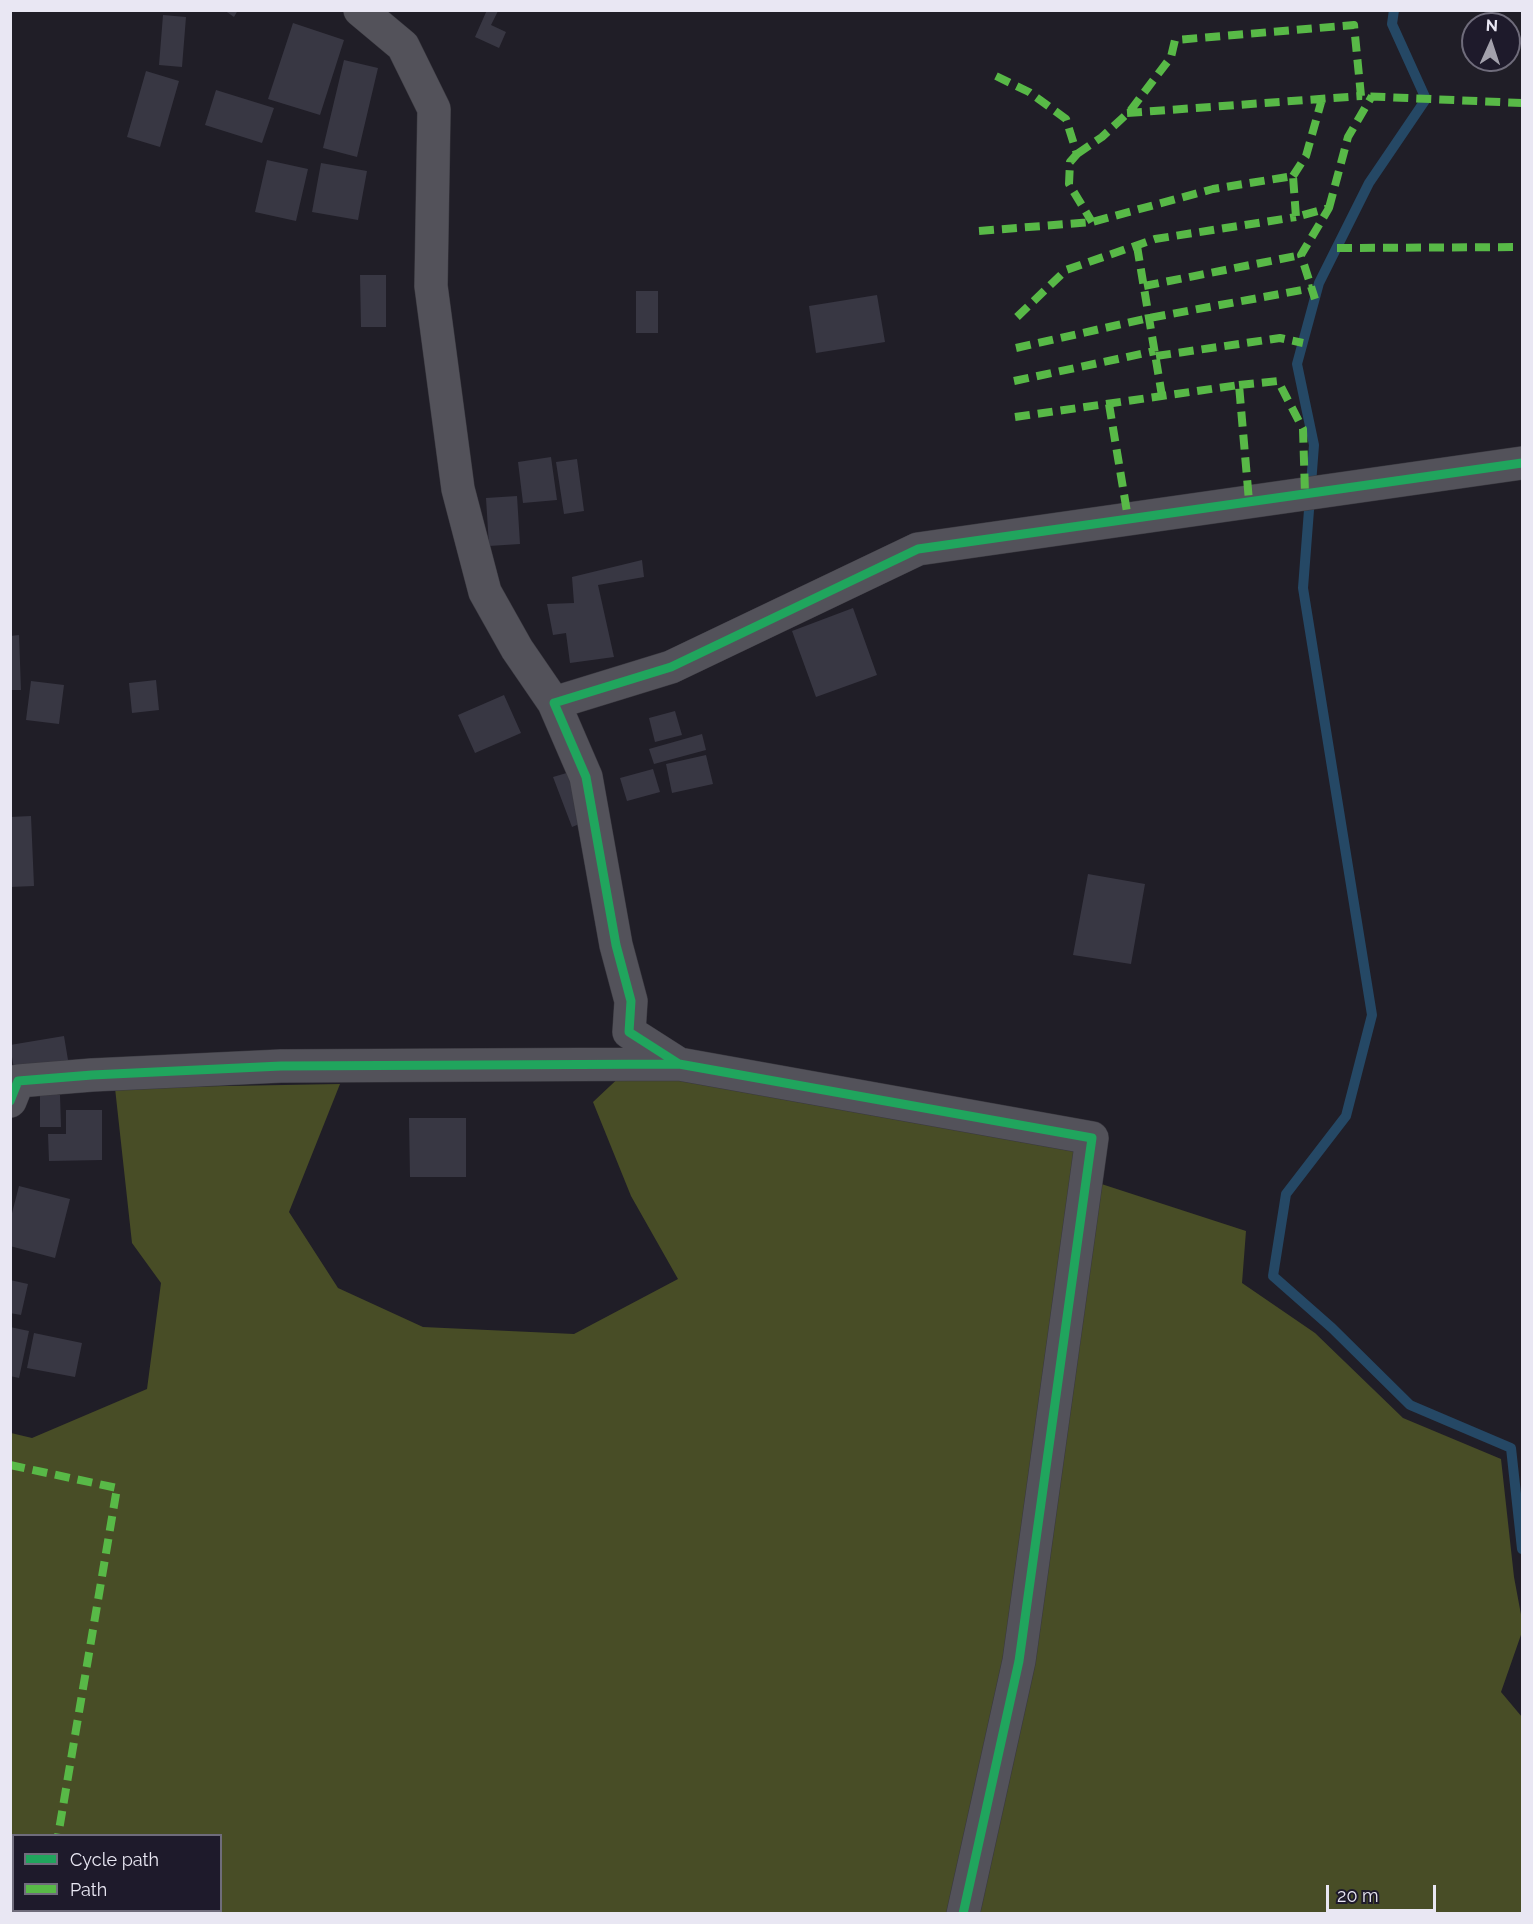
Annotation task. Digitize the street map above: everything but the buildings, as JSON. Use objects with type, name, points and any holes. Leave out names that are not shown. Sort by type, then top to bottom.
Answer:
[{"type":"street","points":[[360,10],[403,46],[434,109],[431,286],[458,489],[485,592],[517,649],[554,703],[586,777],[616,945],[631,1001],[629,1032],[679,1064]]},
{"type":"street","points":[[554,703],[671,667],[918,549],[1522,463]]},
{"type":"street","points":[[10,1101],[18,1081],[92,1075],[281,1066],[679,1064],[1092,1138],[1019,1661],[963,1914]]},
{"type":"green space","points":[[626,1071],[1077,1143],[1083,1178],[1246,1231],[1242,1283],[1315,1333],[1403,1418],[1501,1459],[1514,1577],[1522,1620],[1522,1632],[1501,1692],[1522,1717],[1522,1913],[11,1914],[11,1433],[32,1438],[147,1389],[161,1283],[132,1243],[115,1088],[340,1084],[289,1212],[338,1288],[423,1327],[574,1334],[678,1279],[631,1196],[593,1102]]},
{"type":"waterway","points":[[1394,10],[1392,24],[1426,99],[1369,183],[1319,283],[1297,364],[1314,445],[1303,588],[1372,1015],[1346,1116],[1286,1194],[1273,1276],[1332,1328],[1410,1405],[1511,1448],[1522,1549]]},
{"type":"marked path","points":[[1077,154],[1102,137],[1130,111],[1171,57],[1175,40],[1354,25],[1361,96],[1522,103]]},
{"type":"marked path","points":[[996,76],[1029,92],[1066,119],[1077,154],[1070,162],[1069,184],[1092,222]]},
{"type":"marked path","points":[[1127,113],[1361,96]]},
{"type":"marked path","points":[[1329,208],[1348,137],[1372,96]]},
{"type":"marked path","points":[[1293,176],[1306,156],[1322,99]]},
{"type":"marked path","points":[[979,231],[1092,222],[1213,189],[1293,176],[1296,217],[1329,208],[1301,255],[1315,299]]},
{"type":"marked path","points":[[1017,317],[1066,270],[1155,239],[1296,217]]},
{"type":"marked path","points":[[1137,246],[1162,396]]},
{"type":"marked path","points":[[1337,248],[1522,247]]},
{"type":"marked path","points":[[1144,286],[1301,255]]},
{"type":"marked path","points":[[1016,348],[1149,318],[1313,288]]},
{"type":"marked path","points":[[1156,356],[1280,338],[1303,343]]},
{"type":"marked path","points":[[1014,381],[1155,351]]},
{"type":"marked path","points":[[1239,385],[1278,381],[1303,429],[1305,493]]},
{"type":"marked path","points":[[1015,417],[1239,385],[1249,501]]},
{"type":"marked path","points":[[1109,404],[1128,518]]},
{"type":"marked path","points":[[10,1465],[117,1488],[58,1834]]},
{"type":"cycle path","points":[[10,1101],[18,1081],[92,1075],[281,1066],[679,1064],[629,1032],[631,1001],[616,945],[586,777],[554,703],[671,667],[918,549],[1522,463]]},
{"type":"cycle path","points":[[679,1064],[1092,1138],[1019,1661],[963,1914]]}]
